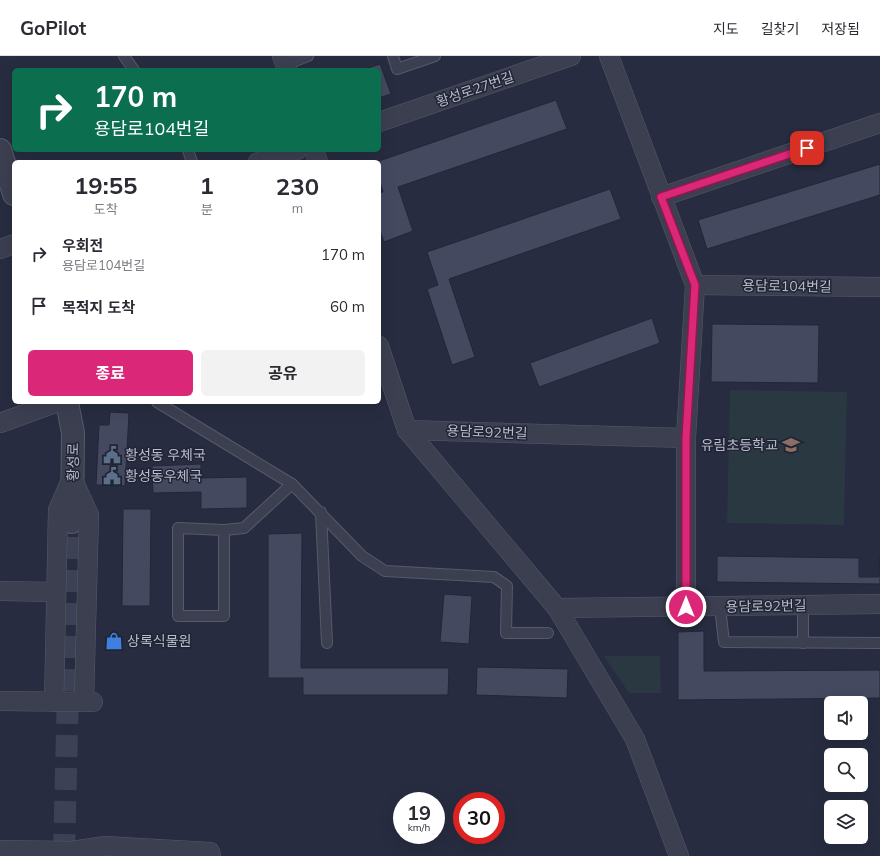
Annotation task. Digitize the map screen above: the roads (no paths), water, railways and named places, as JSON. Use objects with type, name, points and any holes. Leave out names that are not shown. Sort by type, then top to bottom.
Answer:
[{"type":"street","name":"황성로27번길","points":[[381,121],[571,56]]},
{"type":"street","points":[[609,56],[695,285],[686,438],[686,607]]},
{"type":"street","points":[[661,197],[880,123]]},
{"type":"street","points":[[0,150],[12,188]]},
{"type":"street","points":[[264,160],[290,152]]},
{"type":"street","points":[[0,249],[12,245]]},
{"type":"street","name":"용담로104번길","points":[[695,285],[880,287]]},
{"type":"street","points":[[381,352],[407,430],[557,608],[635,739],[679,856]]},
{"type":"street","points":[[0,423],[52,404]]},
{"type":"street","name":"황성로","points":[[67,404],[73,433],[72,522]]},
{"type":"street","name":"용담로92번길","points":[[407,430],[686,438]]},
{"type":"street","points":[[54,702],[58,510],[72,478]]},
{"type":"street","points":[[0,701],[88,702],[89,514],[72,478]]},
{"type":"street","points":[[0,591],[56,592]]},
{"type":"street","name":"용담로92번길","points":[[557,608],[880,604]]},
{"type":"street","points":[[0,850],[72,851],[105,846],[210,852],[211,856]]},
{"type":"lane","points":[[124,56],[133,68]]},
{"type":"lane","points":[[284,64],[308,56]]},
{"type":"lane","points":[[392,56],[397,69],[435,56]]},
{"type":"lane","points":[[160,404],[292,484],[321,512],[362,556],[385,571],[494,577],[507,586],[506,633],[548,633]]},
{"type":"lane","points":[[224,530],[224,616],[178,616],[178,528],[224,530],[244,528],[292,484]]},
{"type":"lane","points":[[321,512],[327,643]]},
{"type":"lane","points":[[803,605],[803,643]]},
{"type":"lane","points":[[720,607],[724,642],[880,643]]},
{"type":"tunnel","points":[[64,856],[72,522]]},
{"type":"place","name":"유림초등학교","points":[[791,445]]},
{"type":"place","name":"황성동 우체국","points":[[112,455]]},
{"type":"place","name":"황성동우체국","points":[[112,476]]},
{"type":"place","name":"상록식물원","points":[[114,641]]}]
